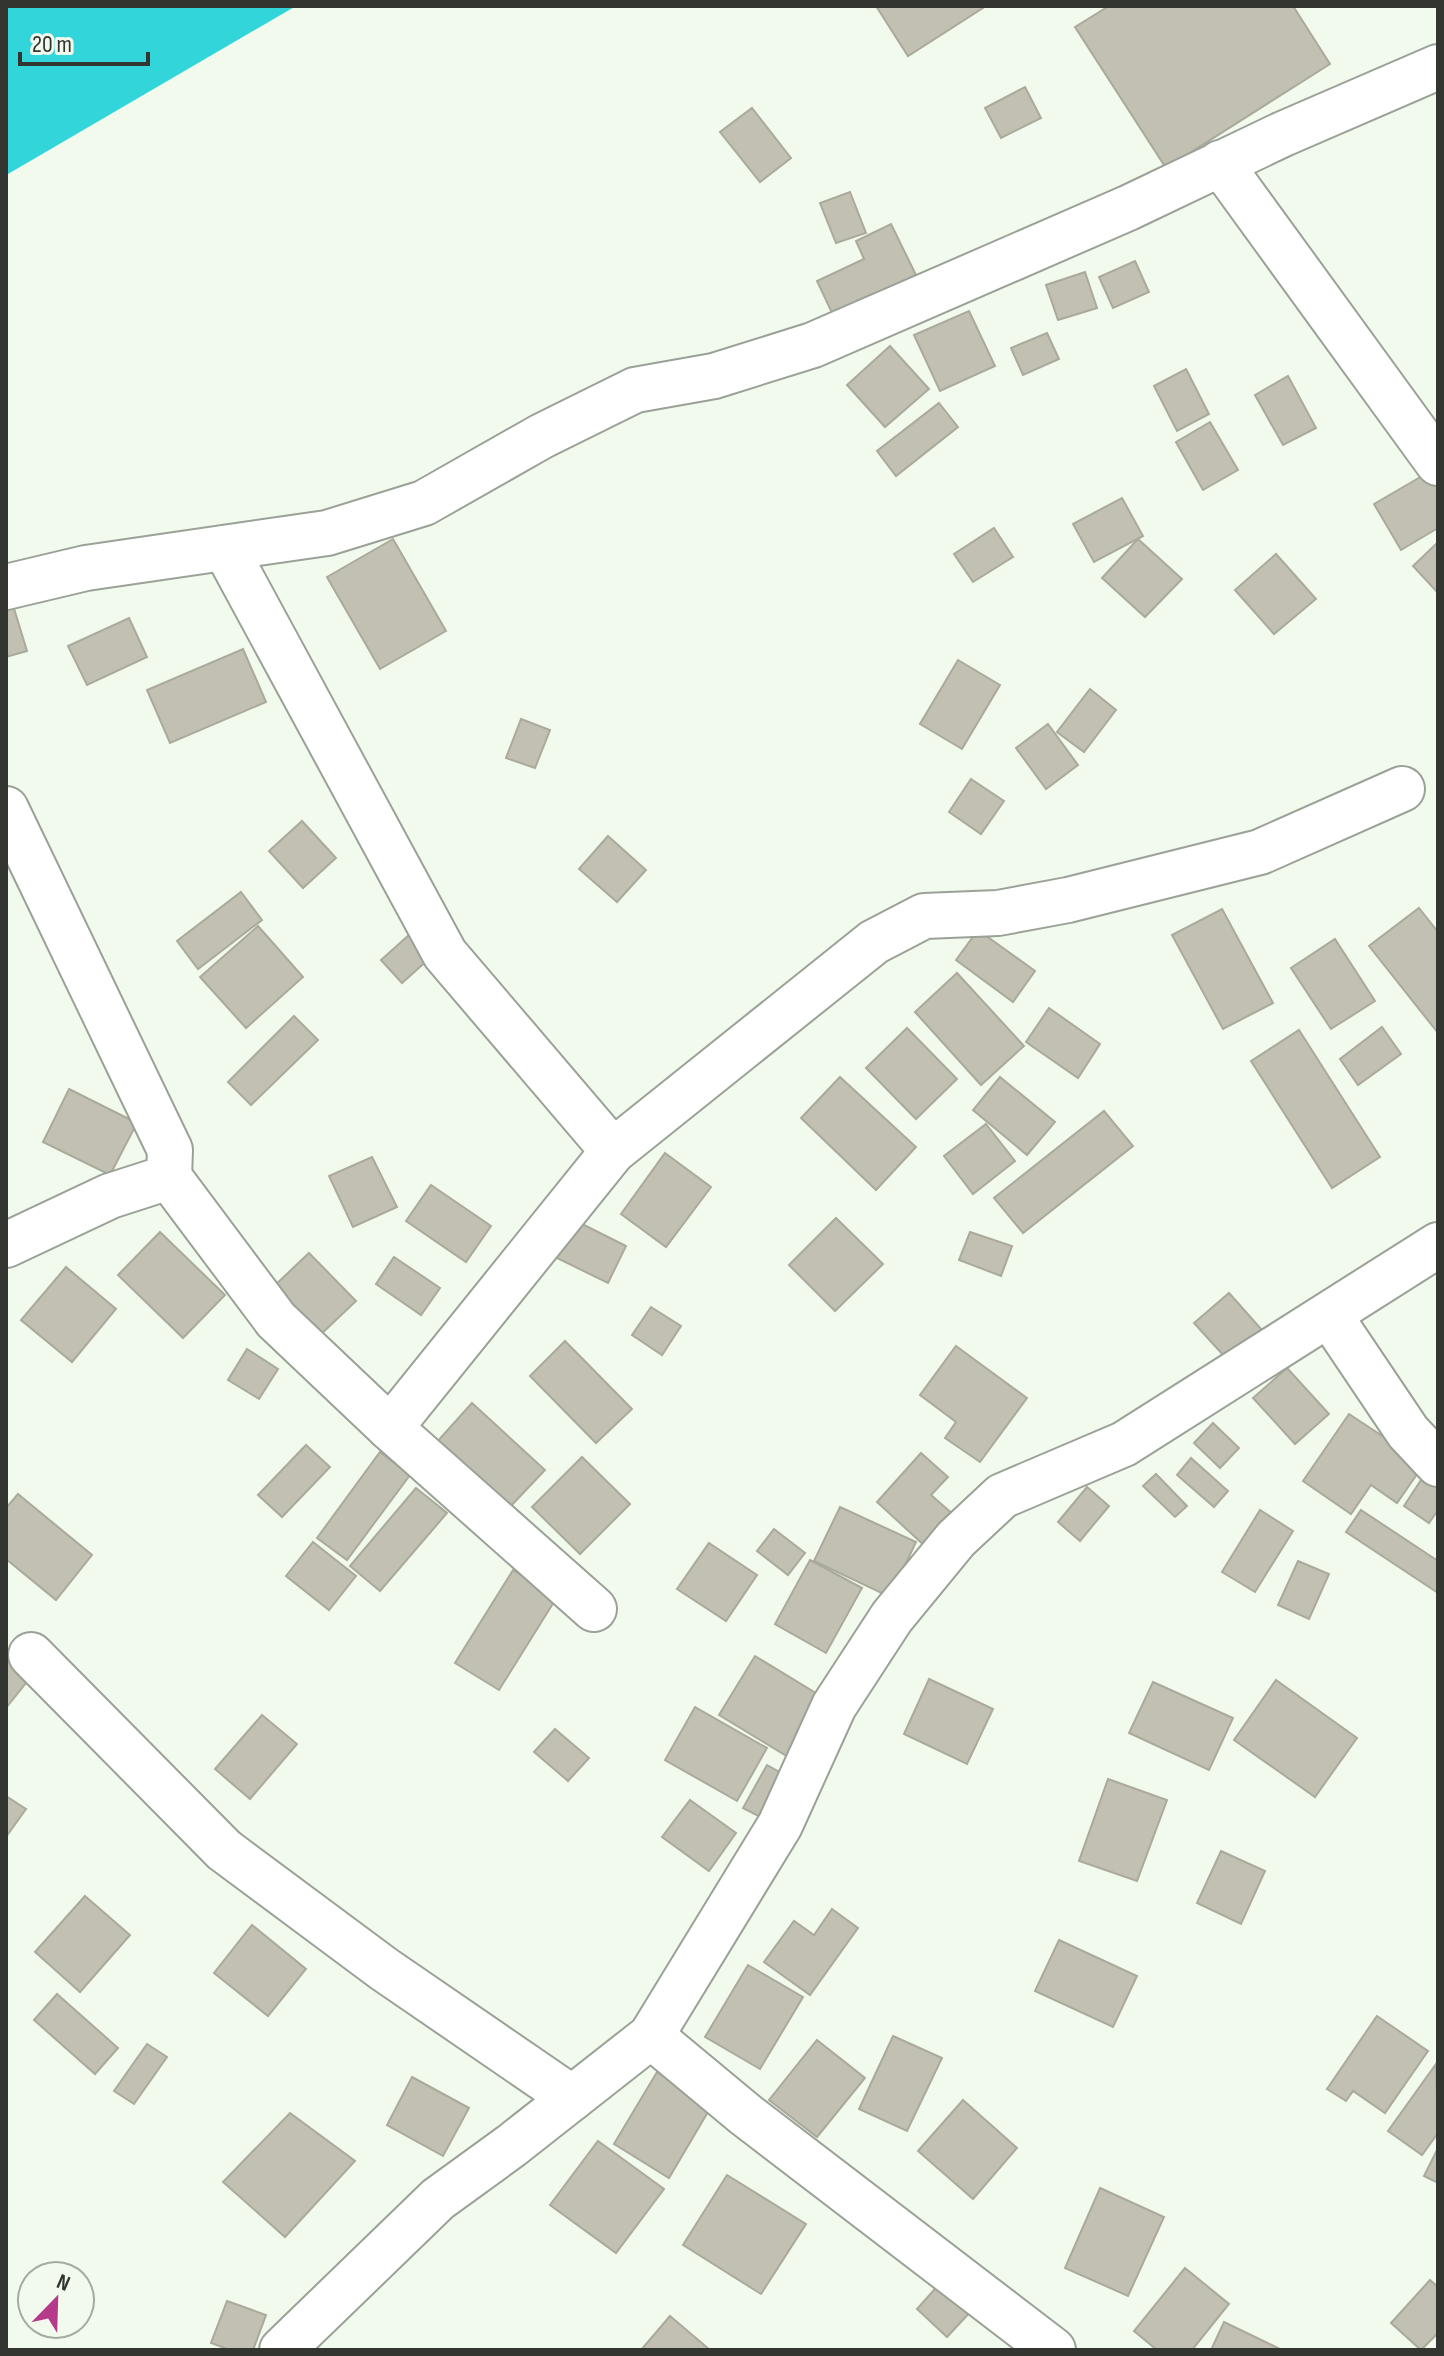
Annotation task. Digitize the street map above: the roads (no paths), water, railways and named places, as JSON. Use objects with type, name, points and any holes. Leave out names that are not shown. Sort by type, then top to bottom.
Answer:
[{"type":"street","points":[[6,587],[86,568],[327,533],[424,503],[542,436],[635,390],[714,376],[813,345],[1128,208],[1220,163],[1438,67]]},
{"type":"street","points":[[1220,163],[1438,463]]},
{"type":"street","points":[[225,548],[445,954],[613,1151]]},
{"type":"street","points":[[390,1428],[613,1151],[874,942],[924,916],[998,913],[1068,900],[1260,852],[1402,789]]},
{"type":"street","points":[[6,809],[170,1150],[169,1177],[276,1320],[390,1428],[594,1609]]},
{"type":"street","points":[[6,1245],[110,1196],[169,1177]]},
{"type":"street","points":[[282,2350],[438,2199],[651,2036],[780,1825],[834,1706],[892,1617],[956,1539],[1002,1496],[1124,1444],[1438,1245]]},
{"type":"street","points":[[1330,1316],[1408,1432],[1438,1464]]},
{"type":"street","points":[[31,1655],[224,1850],[384,1969],[572,2098]]},
{"type":"street","points":[[651,2036],[758,2125],[1053,2350]]},
{"type":"water","points":[[6,6],[296,6],[8,174]]}]
